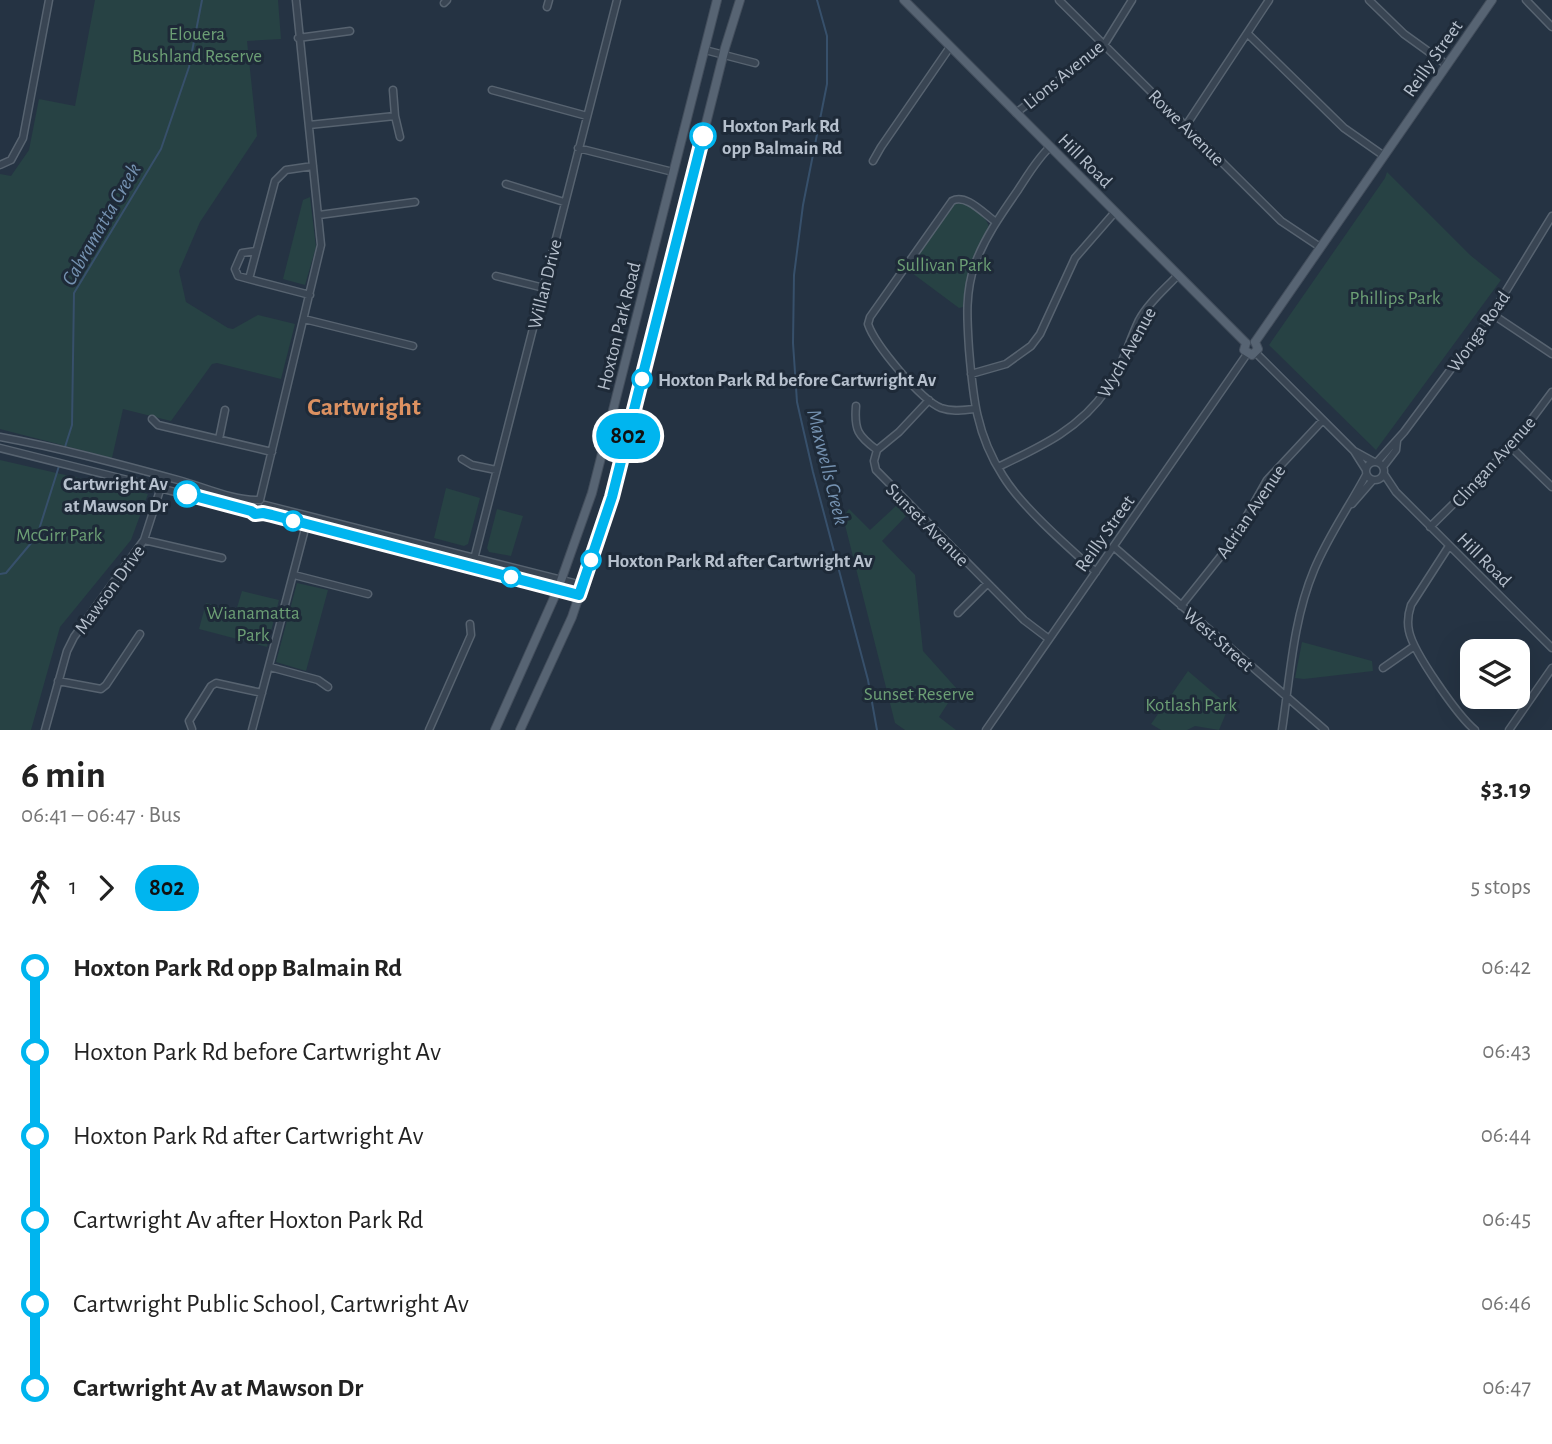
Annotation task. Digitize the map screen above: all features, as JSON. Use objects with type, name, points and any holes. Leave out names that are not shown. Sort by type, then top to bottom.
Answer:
[{"type":"main road","name":"Hoxton Park Road","points":[[495,730],[558,589],[592,493],[717,0]]},
{"type":"main road","name":"Hoxton Park Road","points":[[520,730],[558,649],[612,497],[740,0]]},
{"type":"main road","name":"Hill Road","points":[[904,0],[1178,275],[1251,342]]},
{"type":"main road","name":"Reilly Street","points":[[1251,342],[1492,0]]},
{"type":"main road","points":[[1251,342],[1244,350],[1252,354]]},
{"type":"street","points":[[0,165],[11,160],[23,138],[49,0]]},
{"type":"street","points":[[263,513],[260,502],[321,245],[296,0]]},
{"type":"street","name":"Willan Drive","points":[[472,567],[617,0]]},
{"type":"street","name":"Rowe Avenue","points":[[1059,0],[1281,221],[1320,247]]},
{"type":"street","name":"Lions Avenue","points":[[1016,113],[1104,44],[1132,0]]},
{"type":"street","points":[[1185,127],[1269,0]]},
{"type":"street","points":[[1369,0],[1404,34],[1447,65]]},
{"type":"street","points":[[1525,0],[1552,27]]},
{"type":"street","points":[[298,38],[350,31]]},
{"type":"street","points":[[1248,34],[1343,128],[1384,156]]},
{"type":"street","points":[[873,161],[950,47]]},
{"type":"street","points":[[705,50],[755,63]]},
{"type":"street","points":[[393,90],[400,137]]},
{"type":"street","points":[[492,90],[587,116]]},
{"type":"street","points":[[309,125],[395,116]]},
{"type":"street","points":[[1050,147],[996,222],[979,252],[969,285],[967,314],[974,409],[984,441],[1015,493],[1096,572]]},
{"type":"street","points":[[578,148],[673,172]]},
{"type":"street","points":[[249,279],[275,181],[286,170],[313,166]]},
{"type":"street","points":[[506,184],[564,202]]},
{"type":"street","points":[[974,409],[946,409],[929,400],[885,354],[870,330],[869,320],[952,201],[957,198],[964,199],[996,222]]},
{"type":"street","points":[[319,215],[415,202]]},
{"type":"street","points":[[971,374],[1006,364],[1031,346],[1040,334],[1075,258],[1115,212]]},
{"type":"street","name":"Wonga Road","points":[[1366,472],[1368,464],[1375,462],[1397,442],[1492,313],[1552,216]]},
{"type":"street","points":[[256,251],[242,253],[235,270],[238,276],[310,295]]},
{"type":"street","name":"Wych Avenue","points":[[998,467],[1055,439],[1080,421],[1095,405],[1120,367],[1142,315],[1178,275]]},
{"type":"street","points":[[496,276],[544,288]]},
{"type":"street","points":[[1492,313],[1552,354]]},
{"type":"street","points":[[304,319],[413,346]]},
{"type":"street","points":[[1252,354],[1354,451],[1366,472],[1327,541],[1306,591],[1298,623],[1282,730]]},
{"type":"street","name":"Reilly Street","points":[[986,730],[1252,354]]},
{"type":"street","name":"Clingan Avenue","points":[[1430,527],[1511,447],[1552,391]]},
{"type":"street","points":[[856,406],[855,418],[859,434],[877,450],[899,432],[929,400]]},
{"type":"street","points":[[219,439],[225,410]]},
{"type":"street","points":[[152,419],[158,425],[272,452]]},
{"type":"street","name":"Adrian Avenue","points":[[1181,606],[1232,542],[1266,480],[1323,420]]},
{"type":"street","points":[[0,437],[105,461],[582,585]]},
{"type":"street","name":"Wonga Road","points":[[1376,480],[1396,450],[1397,442]]},
{"type":"street","points":[[1511,447],[1552,487]]},
{"type":"street","points":[[0,448],[579,595]]},
{"type":"street","name":"Sunset Avenue","points":[[877,450],[874,465],[879,474],[1024,620],[1049,639]]},
{"type":"street","points":[[1354,451],[1375,462]]},
{"type":"street","points":[[462,458],[472,464],[496,470]]},
{"type":"street","name":"Hill Road","points":[[1375,462],[1384,470],[1396,492]]},
{"type":"street","name":"Hill Road","points":[[1366,472],[1396,492],[1552,649]]},
{"type":"street","points":[[147,473],[161,487]]},
{"type":"street","points":[[161,487],[178,480]]},
{"type":"street","points":[[1348,508],[1376,480]]},
{"type":"street","name":"Mawson Drive","points":[[45,730],[58,681],[74,637],[144,540],[161,487]]},
{"type":"street","points":[[251,511],[250,506],[260,502]]},
{"type":"street","points":[[252,730],[306,524],[304,519],[290,511]]},
{"type":"street","points":[[144,540],[222,558]]},
{"type":"street","points":[[1449,546],[1411,605],[1408,624],[1413,647],[1462,717],[1475,730]]},
{"type":"street","name":"West Street","points":[[1114,547],[1325,730]]},
{"type":"street","points":[[294,575],[368,593]]},
{"type":"street","points":[[958,614],[987,584]]},
{"type":"street","points":[[429,730],[471,635],[470,624]]},
{"type":"street","points":[[58,681],[101,689],[140,634]]},
{"type":"street","points":[[1383,668],[1413,647]]},
{"type":"street","points":[[270,667],[318,680],[328,687]]},
{"type":"street","points":[[1509,730],[1552,668]]},
{"type":"street","points":[[192,729],[189,721],[216,682],[262,693]]},
{"type":"green space","name":"Elouera Bushland Reserve","points":[[95,0],[278,0],[281,39],[247,41],[257,136],[200,222],[179,271],[186,302],[228,328],[233,329],[258,315],[295,324],[281,379],[212,364],[171,421],[123,409],[112,458],[0,429],[0,174],[11,176],[29,150],[39,99],[75,106]]},
{"type":"green space","name":"Phillips Park","points":[[1387,172],[1470,255],[1501,280],[1376,450],[1269,345]]},
{"type":"green space","points":[[310,197],[316,247],[305,285],[283,279],[303,200]]},
{"type":"green space","name":"Sullivan Park","points":[[957,202],[976,210],[989,227],[972,266],[963,307],[959,308],[908,270],[947,212]]},
{"type":"green space","name":"McGirr Park","points":[[0,460],[148,494],[131,540],[60,627],[31,730],[0,730]]},
{"type":"green space","points":[[446,488],[480,498],[468,544],[464,546],[434,538]]},
{"type":"green space","name":"Sunset Reserve","points":[[897,505],[907,515],[882,541],[915,575],[923,651],[957,689],[939,717],[956,730],[905,730],[895,723],[843,517],[849,509],[870,530]]},
{"type":"green space","points":[[497,509],[523,516],[511,556],[489,552],[487,548]]},
{"type":"green space","points":[[297,583],[328,590],[306,671],[276,662]]},
{"type":"green space","name":"Wianamatta Park","points":[[242,591],[279,600],[267,647],[199,629],[206,603],[236,611]]},
{"type":"green space","points":[[1302,642],[1372,661],[1373,671],[1295,678]]},
{"type":"green space","name":"Kotlash Park","points":[[1188,671],[1229,706],[1219,730],[1195,726],[1187,730],[1161,730],[1151,724]]},
{"type":"waterway","name":"Cabramatta Creek","points":[[65,447],[72,425],[74,293],[161,149],[189,67],[202,0]]},
{"type":"waterway","name":"Maxwells Creek","points":[[817,0],[827,36],[827,84],[803,205],[794,275],[793,343],[797,402],[868,680],[877,730]]},
{"type":"waterway","name":"Cabramatta Creek","points":[[0,574],[6,573],[37,536],[59,466]]},
{"type":"bus line","name":"802","points":[[187,494],[255,514],[272,515],[579,595],[612,497],[703,136]]},
{"type":"place","name":"Hoxton Park Rd opp Balmain Rd","points":[[703,136]]},
{"type":"place","name":"Hoxton Park Rd before Cartwright Av","points":[[642,379]]},
{"type":"place","name":"Cartwright Av at Mawson Dr","points":[[187,494]]},
{"type":"place","name":"Hoxton Park Rd after Cartwright Av","points":[[591,560]]},
{"type":"district","name":"Cartwright","points":[[364,406]]}]
